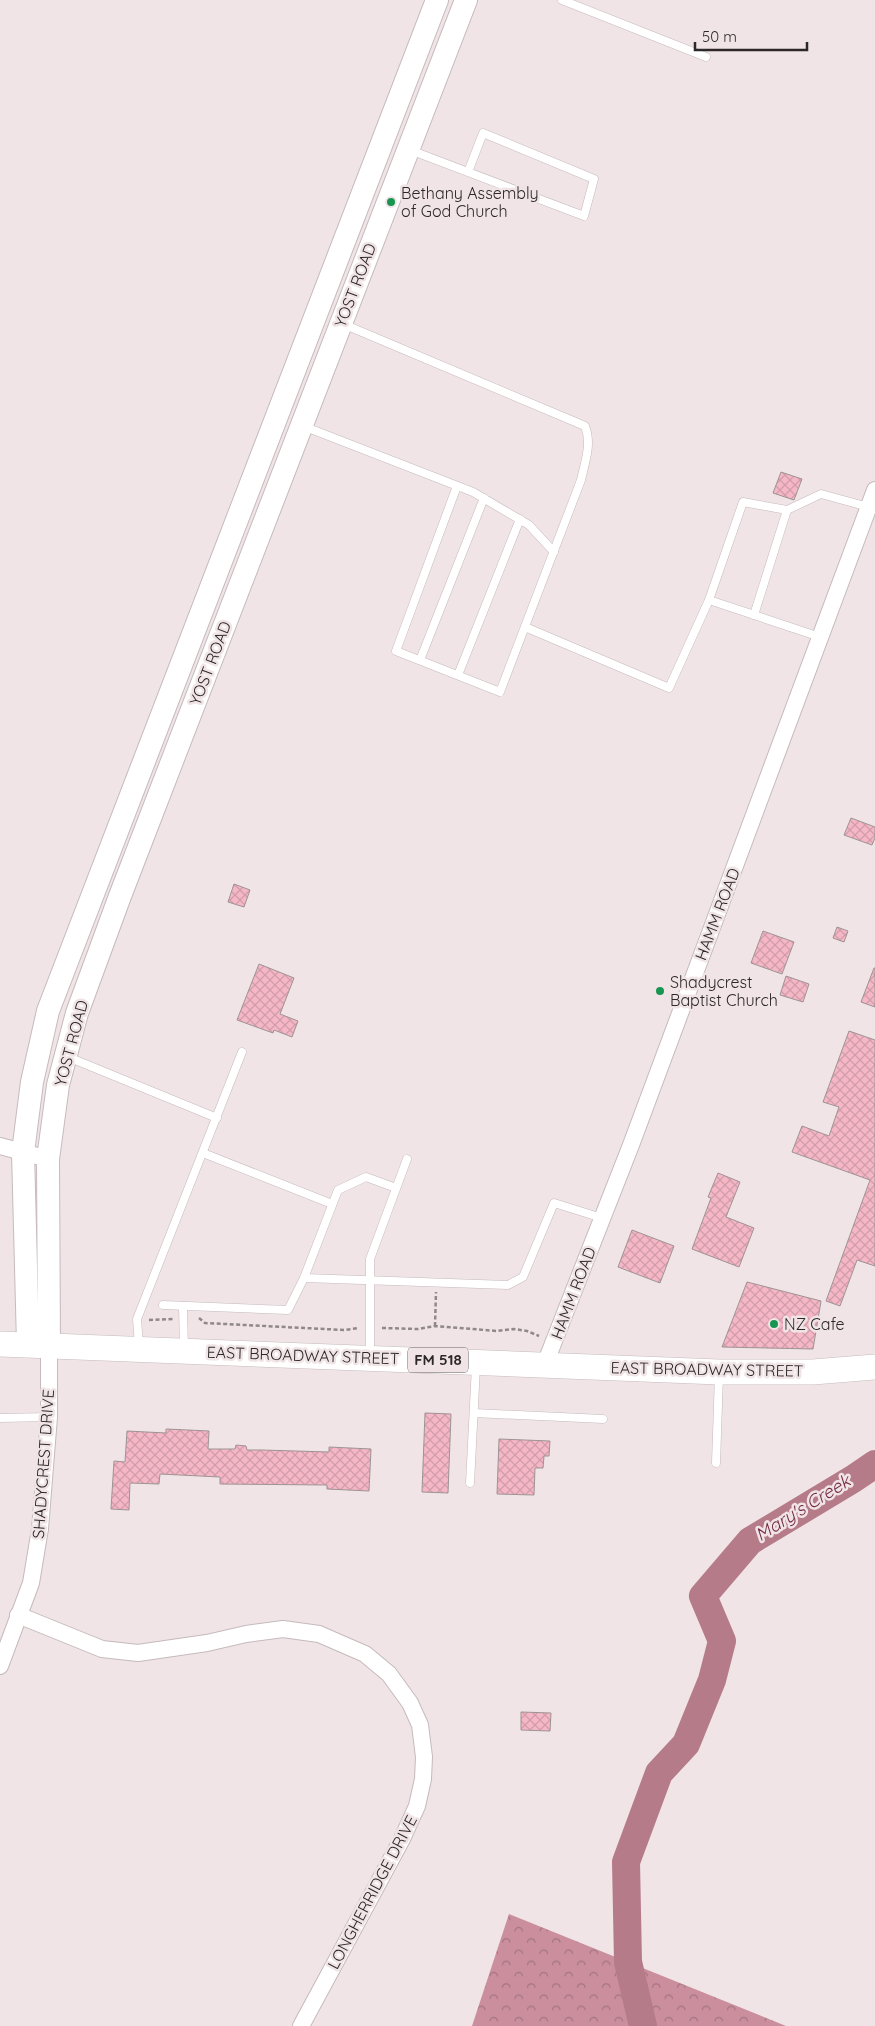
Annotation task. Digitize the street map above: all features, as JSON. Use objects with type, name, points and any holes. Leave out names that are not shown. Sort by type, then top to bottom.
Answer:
[{"type":"main road","name":"YOST ROAD","points":[[38,1345],[23,1152],[32,1082],[48,1011],[437,0]]},
{"type":"main road","name":"YOST ROAD","points":[[38,1345],[48,1159],[58,1085],[77,1013],[143,836],[466,0]]},
{"type":"main road","points":[[222,558],[246,568]]},
{"type":"main road","points":[[119,826],[143,836]]},
{"type":"main road","points":[[39,1047],[66,1056]]},
{"type":"main road","name":"EAST BROADWAY STREET","points":[[0,1344],[719,1372],[813,1372],[875,1368]]},
{"type":"street","name":"HAMM ROAD","points":[[545,1364],[821,638],[875,490]]},
{"type":"street","points":[[0,1146],[48,1159]]},
{"type":"street","name":"SHADYCREST DRIVE","points":[[0,1666],[31,1583],[40,1529],[49,1417],[38,1345]]},
{"type":"street","name":"LONGHERRIDGE DRIVE","points":[[18,1615],[102,1649],[138,1653],[283,1629],[319,1634],[365,1654],[389,1674],[410,1703],[420,1725],[424,1757],[423,1779],[417,1806],[402,1839],[301,2026]]},
{"type":"lane","points":[[562,0],[706,57]]},
{"type":"lane","points":[[408,149],[468,172],[584,216],[594,179],[483,133],[468,172]]},
{"type":"lane","points":[[341,324],[585,426],[588,435],[588,446],[581,480],[500,692],[396,651],[457,486]]},
{"type":"lane","points":[[302,425],[484,498],[529,525],[554,552]]},
{"type":"lane","points":[[526,627],[669,688],[709,600],[743,502],[787,510],[821,494],[869,507]]},
{"type":"lane","points":[[420,660],[484,498]]},
{"type":"lane","points":[[754,615],[787,510]]},
{"type":"lane","points":[[458,675],[520,519]]},
{"type":"lane","points":[[709,600],[821,638]]},
{"type":"lane","points":[[139,1350],[138,1319],[242,1052]]},
{"type":"lane","points":[[66,1056],[216,1118]]},
{"type":"lane","points":[[202,1154],[332,1204]]},
{"type":"lane","points":[[370,1358],[370,1259],[407,1159]]},
{"type":"lane","points":[[163,1305],[288,1310],[304,1278],[338,1190],[366,1177],[396,1188]]},
{"type":"lane","points":[[304,1278],[508,1285],[523,1277],[554,1203],[602,1218]]},
{"type":"lane","points":[[183,1306],[184,1351]]},
{"type":"lane","points":[[470,1483],[476,1362]]},
{"type":"lane","points":[[716,1463],[719,1372]]},
{"type":"lane","points":[[474,1412],[603,1420]]},
{"type":"lane","points":[[0,1418],[49,1417]]},
{"type":"path","points":[[435,1326],[436,1283]]},
{"type":"path","points":[[138,1319],[183,1319],[197,1317],[205,1323],[344,1330],[370,1328],[398,1330],[435,1326],[497,1331],[514,1329],[555,1340]]},
{"type":"green space","points":[[509,1914],[786,2026],[472,2026]]},
{"type":"building","points":[[781,472],[802,479],[794,500],[773,493]]},
{"type":"building","points":[[851,818],[875,827],[875,838],[872,845],[844,835]]},
{"type":"building","points":[[234,884],[250,890],[244,907],[228,902]]},
{"type":"building","points":[[837,927],[848,931],[844,942],[833,938]]},
{"type":"building","points":[[763,931],[794,942],[782,974],[751,963]]},
{"type":"building","points":[[259,964],[294,978],[280,1014],[298,1021],[292,1037],[274,1030],[273,1033],[237,1020]]},
{"type":"building","points":[[875,968],[875,1007],[861,1002]]},
{"type":"building","points":[[786,976],[809,984],[803,1002],[780,995]]},
{"type":"building","points":[[849,1031],[875,1040],[875,1266],[857,1260],[840,1306],[826,1301],[870,1180],[792,1152],[802,1126],[829,1136],[839,1107],[823,1102]]},
{"type":"building","points":[[718,1173],[740,1182],[726,1217],[754,1228],[739,1267],[692,1249],[711,1198],[708,1197]]},
{"type":"building","points":[[632,1230],[674,1246],[660,1283],[618,1267]]},
{"type":"building","name":"NZ Cafe","points":[[747,1282],[821,1301],[813,1349],[722,1347]]},
{"type":"building","points":[[425,1413],[451,1414],[448,1493],[422,1492]]},
{"type":"building","points":[[166,1429],[209,1431],[208,1449],[235,1449],[236,1445],[246,1446],[247,1450],[329,1452],[329,1447],[371,1449],[369,1491],[327,1489],[327,1485],[220,1484],[220,1477],[160,1474],[159,1484],[130,1483],[129,1510],[111,1509],[114,1461],[125,1462],[127,1431],[166,1433]]},
{"type":"building","points":[[499,1439],[550,1441],[549,1456],[544,1456],[543,1468],[535,1468],[534,1495],[497,1494]]},
{"type":"building","points":[[521,1712],[551,1713],[550,1731],[521,1730]]},
{"type":"waterway","name":"Mary's Creek","points":[[643,2026],[628,1962],[626,1862],[659,1773],[686,1744],[712,1680],[722,1641],[703,1596],[750,1541],[875,1464]]},
{"type":"place","name":"Bethany Assembly of God Church","points":[[391,202]]},
{"type":"place","name":"Shadycrest Baptist Church","points":[[660,991]]},
{"type":"place","name":"NZ Cafe","points":[[774,1324]]}]
